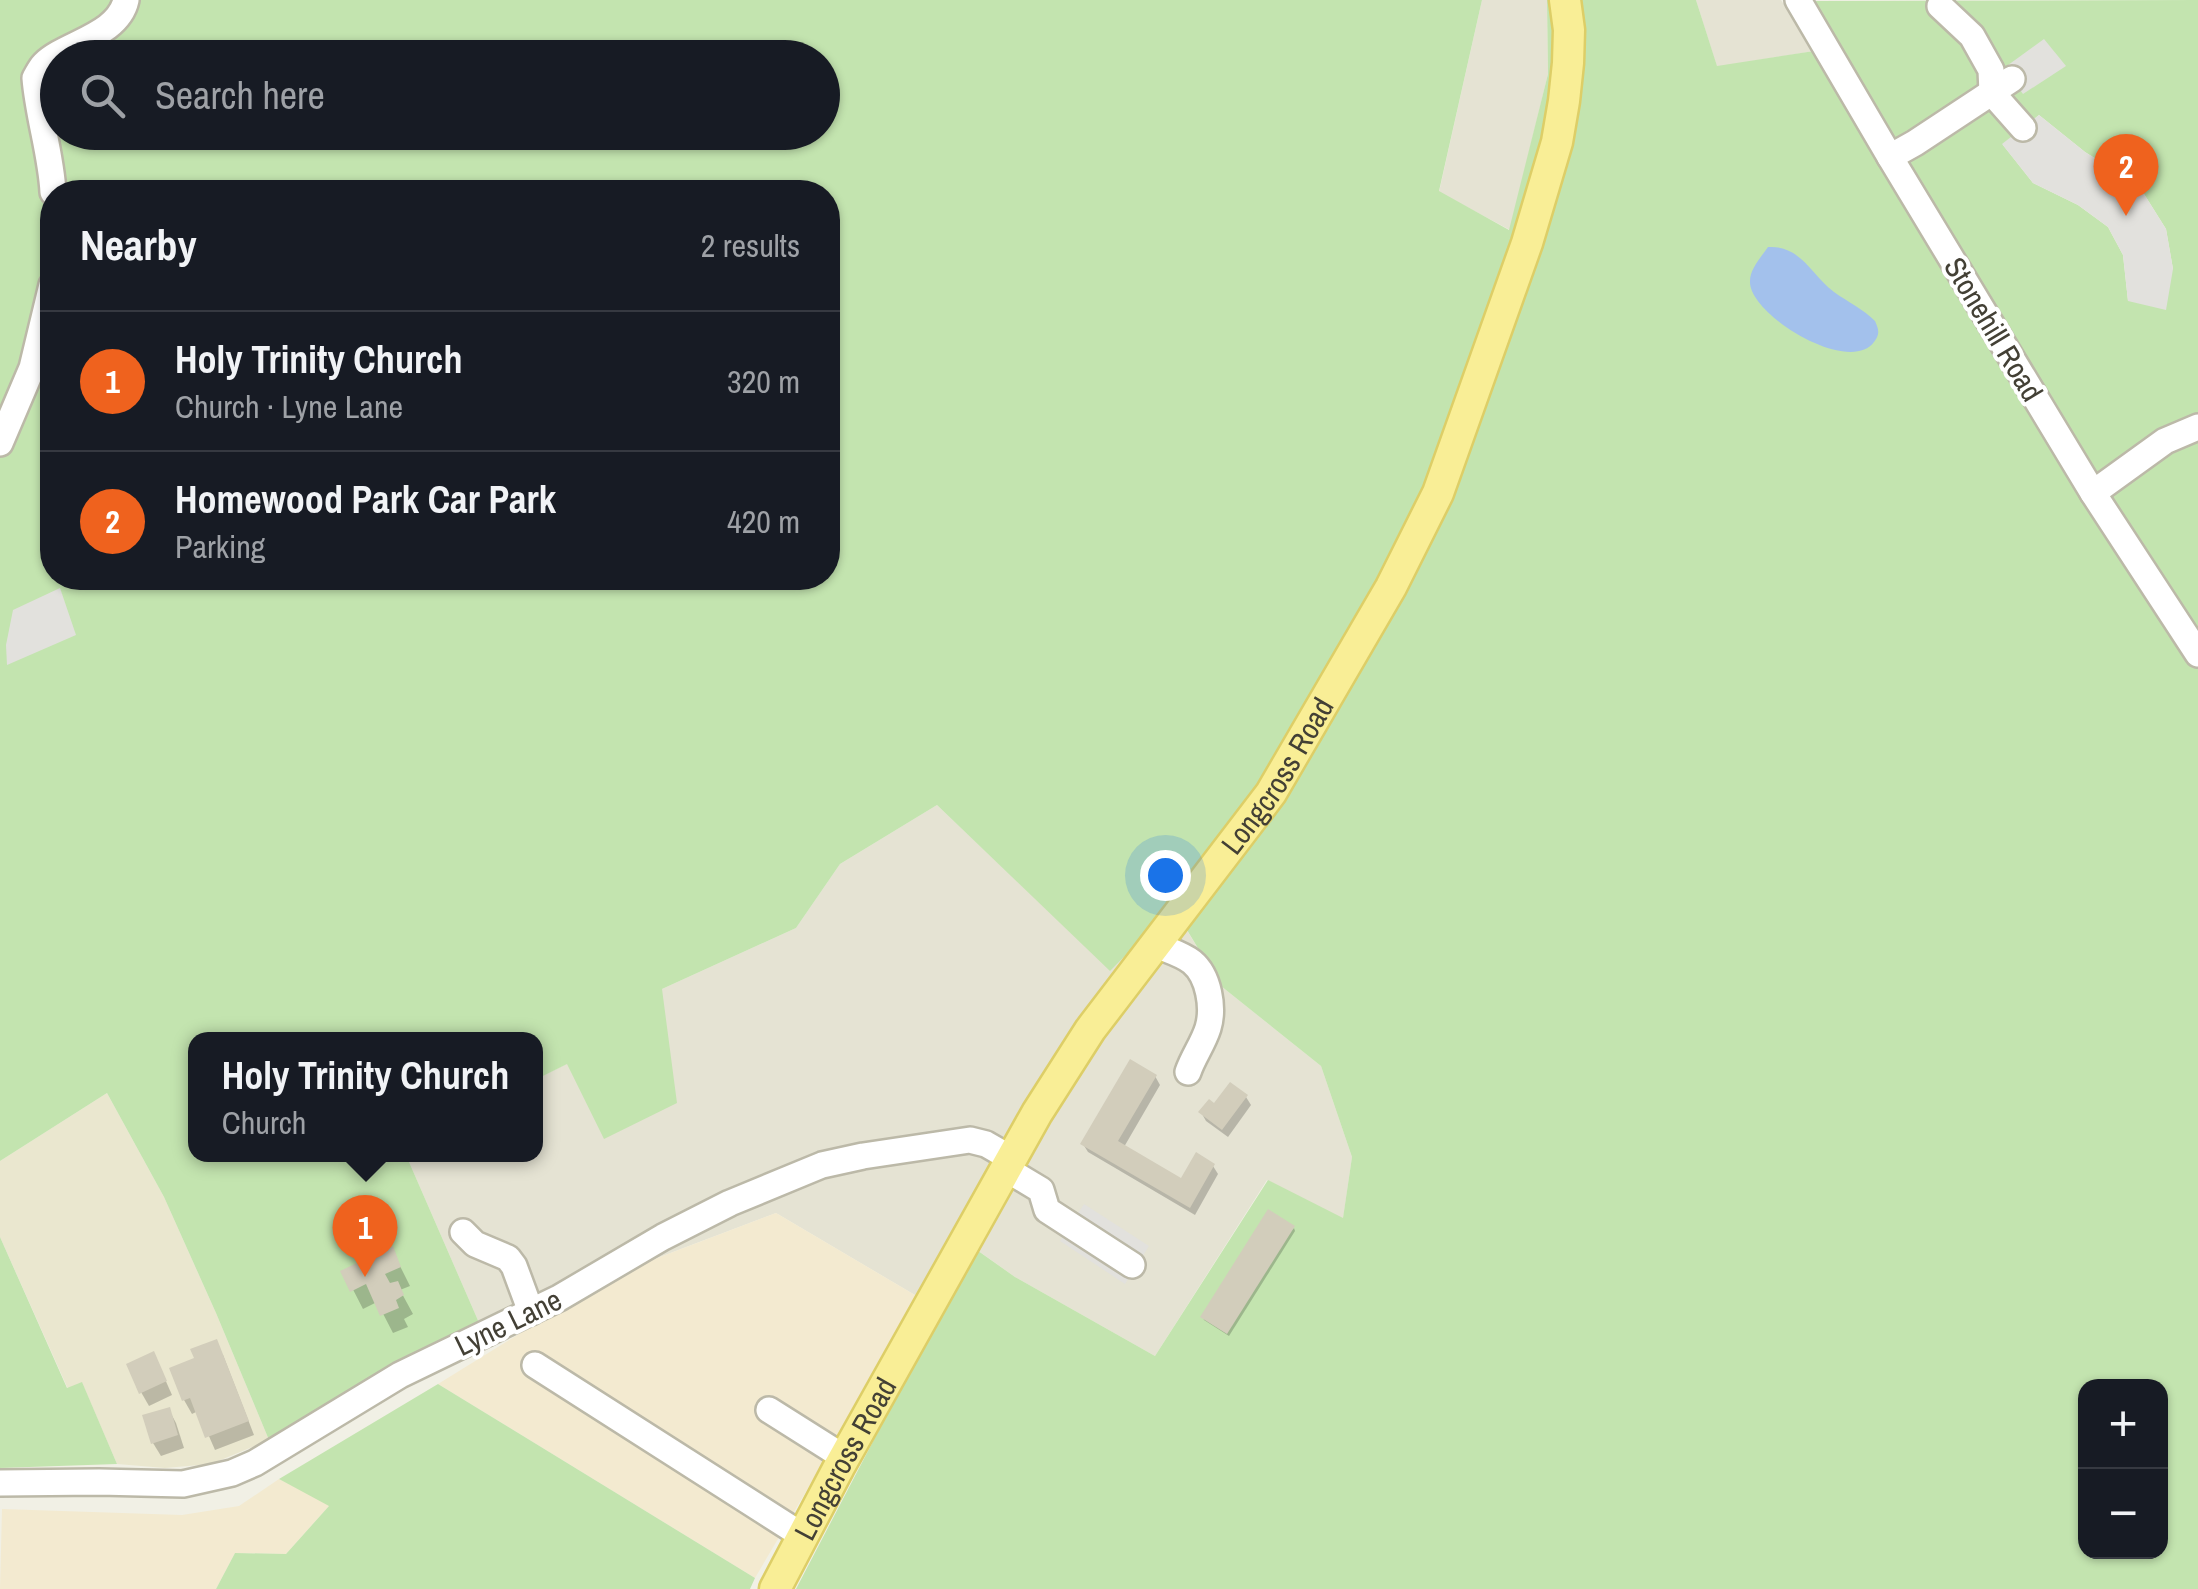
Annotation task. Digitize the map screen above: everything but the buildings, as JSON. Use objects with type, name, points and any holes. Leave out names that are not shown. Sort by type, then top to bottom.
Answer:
[{"type":"main road","name":"Longcross Road","points":[[775,1589],[944,1275],[1037,1113],[1090,1030],[1270,793],[1390,586],[1438,492],[1527,243],[1557,142],[1568,63],[1566,0]]},
{"type":"street","points":[[88,40],[124,10],[126,0]]},
{"type":"street","name":"Stonehill Road","points":[[1798,0],[2093,494],[2198,654]]},
{"type":"street","points":[[1940,6],[1972,36],[2024,128]]},
{"type":"street","points":[[40,70],[34,78],[40,118]]},
{"type":"street","points":[[1890,157],[2002,86]]},
{"type":"street","points":[[47,150],[53,180]]},
{"type":"street","points":[[0,442],[32,368],[40,335]]},
{"type":"street","points":[[2093,494],[2165,441],[2198,427]]},
{"type":"street","points":[[1156,945],[1191,961],[1206,986],[1209,1024],[1188,1072]]},
{"type":"street","name":"Lyne Lane","points":[[0,1484],[183,1484],[232,1473],[255,1463],[400,1374],[531,1312],[730,1202],[822,1165],[863,1156],[970,1140],[986,1144],[1041,1190],[1047,1210],[1132,1265]]},
{"type":"street","points":[[463,1232],[474,1244],[508,1258],[531,1312]]},
{"type":"street","points":[[535,1366],[803,1536]]},
{"type":"street","points":[[769,1410],[844,1458]]},
{"type":"shaded area","points":[[1482,0],[1547,0],[1548,74],[1510,230],[1439,192]]},
{"type":"shaded area","points":[[1696,0],[1781,0],[1814,51],[1717,67]]},
{"type":"shaded area","points":[[2044,39],[2066,66],[2023,94],[2004,68]]},
{"type":"shaded area","points":[[2039,115],[2085,152],[2139,186],[2166,229],[2173,269],[2166,310],[2128,301],[2123,255],[2108,227],[2078,205],[2033,183],[2002,144]]},
{"type":"shaded area","points":[[61,590],[76,635],[7,665],[6,645],[13,610]]},
{"type":"shaded area","points":[[937,805],[1110,970],[1172,906],[1221,986],[1321,1066],[1352,1157],[1343,1219],[1267,1180],[1155,1356],[1015,1277],[956,1235],[920,1298],[776,1213],[480,1325],[409,1162],[543,1162],[543,1076],[566,1064],[662,989],[796,928],[840,864]]},
{"type":"shaded area","points":[[107,1093],[164,1197],[269,1440],[211,1464],[165,1468],[117,1464],[82,1383],[68,1389],[0,1237],[0,1161]]},
{"type":"shaded area","points":[[1084,1204],[1149,1246],[1125,1284],[1060,1241]]},
{"type":"shaded area","points":[[776,1213],[920,1298],[755,1578],[438,1384],[618,1273]]},
{"type":"shaded area","points":[[279,1479],[330,1505],[286,1554],[235,1553],[216,1589],[0,1589],[2,1509],[182,1515],[239,1506]]},
{"type":"green space","points":[[0,0],[1482,0],[1439,191],[1509,230],[1548,74],[1547,0],[1696,0],[1717,66],[1814,51],[1816,1],[2198,0],[2198,1589],[796,1589],[974,1248],[1015,1277],[1155,1356],[1268,1180],[1343,1218],[1352,1157],[1321,1066],[1221,986],[1173,907],[1110,971],[937,805],[840,864],[796,928],[662,989],[677,1103],[604,1139],[567,1064],[543,1076],[543,1032],[188,1032],[188,1162],[409,1162],[480,1325],[425,1347],[269,1440],[164,1197],[107,1093],[0,1161]],"holes":[[[2039,115],[2085,152],[2139,186],[2166,229],[2173,269],[2128,301],[2123,255],[2108,227],[2078,205],[2033,183],[2003,145]]]},
{"type":"green space","points":[[0,1237],[67,1388],[82,1382],[117,1464],[0,1468]]},
{"type":"green space","points":[[438,1384],[755,1578],[750,1589],[216,1589],[235,1553],[286,1554],[329,1506],[279,1479]]},
{"type":"water","points":[[1768,247],[1797,256],[1834,292],[1875,321],[1878,329],[1874,342],[1861,350],[1823,346],[1802,337],[1765,309],[1754,294],[1750,277]]},
{"type":"place","name":"Homewood Park Car Park","points":[[2126,216]]},
{"type":"place","name":"Holy Trinity Church","points":[[365,1277]]}]
